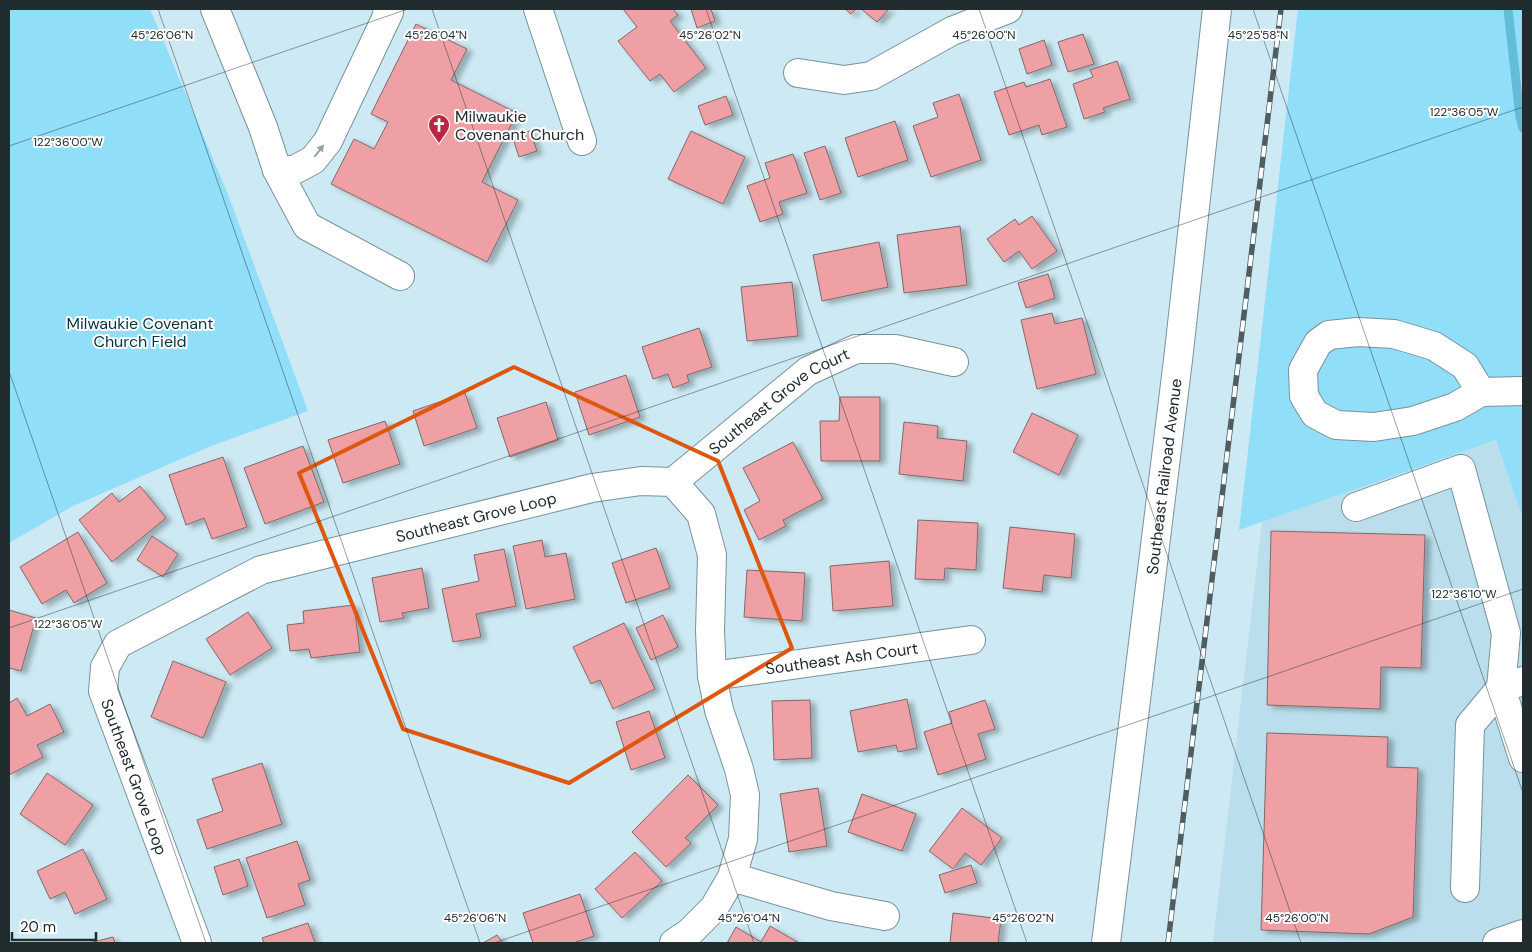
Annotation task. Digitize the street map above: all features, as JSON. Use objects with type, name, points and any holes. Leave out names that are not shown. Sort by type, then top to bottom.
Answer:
[{"type":"street","points":[[216,9],[263,127],[277,170],[306,226],[400,276]]},
{"type":"street","points":[[277,170],[294,170],[312,160],[328,141],[389,12],[387,9]]},
{"type":"street","points":[[538,9],[582,141]]},
{"type":"street","points":[[798,73],[844,80],[871,76],[952,31],[1008,9]]},
{"type":"street","name":"Southeast Railroad Avenue","points":[[1106,943],[1178,360],[1217,9]]},
{"type":"street","points":[[1481,392],[1465,366],[1434,346],[1394,334],[1358,332],[1330,335],[1318,343],[1302,370],[1304,396],[1315,414],[1336,425],[1374,427],[1413,421],[1455,407],[1481,392],[1523,391]]},
{"type":"street","name":"Southeast Grove Court","points":[[673,482],[808,370],[856,349],[895,349],[954,362]]},
{"type":"street","points":[[1356,507],[1461,469],[1506,634],[1523,758]]},
{"type":"street","name":"Southeast Grove Loop","points":[[197,943],[103,692],[105,667],[118,644],[261,570],[592,488],[641,481],[673,482]]},
{"type":"street","points":[[673,482],[701,514],[712,555],[710,631],[712,676],[719,710],[739,769],[745,795],[743,839],[732,878],[714,908],[689,933],[674,943]]},
{"type":"street","name":"Southeast Ash Court","points":[[712,676],[971,640]]},
{"type":"street","points":[[1465,888],[1470,725],[1512,684]]},
{"type":"street","points":[[732,878],[830,906],[885,916]]},
{"type":"street","points":[[1497,943],[1523,934]]},
{"type":"highlighted area","points":[[514,367],[718,461],[792,648],[569,783],[403,729],[299,473]]},
{"type":"shaded area","points":[[1496,440],[1523,519],[1523,943],[1213,943],[1262,522]]},
{"type":"green space","name":"Milwaukie Covenant Church Field","points":[[9,9],[150,9],[229,197],[308,411],[211,446],[73,506],[9,543]]},
{"type":"green space","points":[[1298,9],[1523,9],[1523,519],[1496,440],[1239,530]]},
{"type":"building","points":[[623,9],[673,9],[678,15],[670,21],[706,68],[674,92],[660,74],[650,81],[618,41],[637,27]]},
{"type":"building","points":[[691,9],[711,9],[715,21],[697,28]]},
{"type":"building","points":[[845,9],[856,9],[851,14]]},
{"type":"building","points":[[861,9],[889,9],[877,22]]},
{"type":"building","name":"Milwaukie Covenant Church","points":[[416,24],[467,49],[451,80],[517,113],[482,182],[518,200],[487,262],[331,184],[354,139],[374,149],[388,122],[371,114]]},
{"type":"building","points":[[1083,34],[1094,64],[1068,72],[1058,42]]},
{"type":"building","points":[[1044,40],[1052,65],[1027,74],[1019,49]]},
{"type":"building","points":[[1117,61],[1130,99],[1103,108],[1105,112],[1084,119],[1073,84],[1093,77],[1090,70]]},
{"type":"building","points":[[1050,79],[1067,127],[1042,135],[1039,125],[1009,135],[994,92],[1024,82],[1026,87]]},
{"type":"building","points":[[959,94],[981,160],[931,177],[913,126],[938,117],[933,103]]},
{"type":"building","points":[[726,96],[733,115],[705,125],[698,106]]},
{"type":"building","points":[[895,121],[908,160],[858,177],[845,138]]},
{"type":"building","points":[[530,131],[537,151],[519,157],[512,136]]},
{"type":"building","points":[[691,131],[745,157],[723,204],[668,179]]},
{"type":"building","points":[[825,146],[841,193],[820,200],[804,153]]},
{"type":"building","points":[[793,154],[807,193],[779,202],[783,214],[760,222],[747,186],[770,178],[765,163]]},
{"type":"building","points":[[1032,216],[1057,251],[1032,269],[1019,251],[1004,262],[987,239],[1015,219],[1019,225]]},
{"type":"building","points":[[960,226],[967,285],[904,293],[897,235]]},
{"type":"building","points":[[879,242],[888,287],[822,301],[813,255]]},
{"type":"building","points":[[1048,274],[1055,298],[1026,308],[1018,283]]},
{"type":"building","points":[[792,282],[798,336],[747,341],[741,287]]},
{"type":"building","points":[[1052,313],[1055,324],[1082,318],[1096,374],[1037,389],[1021,320]]},
{"type":"building","points":[[699,328],[712,367],[687,375],[689,382],[673,388],[668,374],[653,379],[642,347]]},
{"type":"building","points":[[626,375],[640,417],[589,435],[575,392]]},
{"type":"building","points":[[465,393],[477,428],[424,446],[413,411]]},
{"type":"building","points":[[840,397],[880,397],[880,461],[821,461],[820,421],[839,421]]},
{"type":"building","points":[[546,402],[558,440],[510,457],[497,418]]},
{"type":"building","points":[[1032,413],[1078,435],[1059,475],[1013,452]]},
{"type":"building","points":[[385,421],[400,464],[343,483],[328,440]]},
{"type":"building","points":[[904,422],[938,426],[937,438],[967,441],[963,481],[899,474]]},
{"type":"building","points":[[793,442],[823,499],[783,520],[786,526],[759,540],[744,510],[760,501],[743,468]]},
{"type":"building","points":[[303,446],[324,502],[265,524],[244,468]]},
{"type":"building","points":[[223,457],[247,527],[212,539],[204,518],[186,525],[169,475]]},
{"type":"building","points":[[140,486],[166,518],[112,562],[79,520],[112,493],[119,502]]},
{"type":"building","points":[[918,520],[978,523],[976,570],[945,568],[944,580],[915,579]]},
{"type":"building","points":[[1010,527],[1075,534],[1071,578],[1044,575],[1042,592],[1003,588]]},
{"type":"building","points":[[1271,531],[1425,535],[1421,668],[1381,667],[1380,709],[1267,705]]},
{"type":"building","points":[[78,532],[107,583],[74,603],[66,590],[42,604],[20,567]]},
{"type":"building","points":[[152,536],[178,554],[163,577],[137,560]]},
{"type":"building","points":[[542,540],[545,557],[566,553],[575,599],[526,609],[513,546]]},
{"type":"building","points":[[656,548],[670,588],[626,603],[612,563]]},
{"type":"building","points":[[504,549],[516,606],[476,614],[481,637],[453,642],[442,589],[479,581],[474,555]]},
{"type":"building","points":[[889,561],[893,606],[833,611],[830,566]]},
{"type":"building","points":[[422,568],[429,608],[402,613],[404,618],[380,622],[372,578]]},
{"type":"building","points":[[747,570],[805,573],[802,621],[744,617]]},
{"type":"building","points":[[354,605],[360,652],[311,658],[309,649],[290,651],[287,625],[304,623],[303,611]]},
{"type":"building","points":[[9,610],[36,618],[21,671],[9,668]]},
{"type":"building","points":[[248,612],[272,648],[230,675],[206,639]]},
{"type":"building","points":[[663,615],[678,647],[651,660],[636,628]]},
{"type":"building","points":[[624,623],[655,689],[613,709],[600,680],[591,684],[573,647]]},
{"type":"building","points":[[173,661],[226,682],[203,738],[151,717]]},
{"type":"building","points":[[17,698],[27,716],[50,704],[64,732],[37,745],[43,757],[9,775],[9,703]]},
{"type":"building","points":[[907,699],[917,748],[898,752],[896,745],[858,752],[850,711]]},
{"type":"building","points":[[810,700],[812,758],[774,760],[772,701]]},
{"type":"building","points":[[985,700],[995,729],[978,734],[986,759],[938,775],[924,732],[952,723],[949,712]]},
{"type":"building","points":[[649,711],[665,758],[631,770],[616,722]]},
{"type":"building","points":[[1267,733],[1388,737],[1387,767],[1418,768],[1413,917],[1369,934],[1261,930]]},
{"type":"building","points":[[262,763],[282,824],[207,849],[197,820],[223,811],[212,779]]},
{"type":"building","points":[[47,773],[93,805],[65,845],[20,814]]},
{"type":"building","points":[[688,775],[718,805],[685,838],[691,843],[666,867],[632,832]]},
{"type":"building","points":[[818,788],[827,846],[789,852],[780,794]]},
{"type":"building","points":[[862,794],[916,814],[902,851],[848,832]]},
{"type":"building","points":[[962,808],[1002,838],[981,865],[965,853],[953,869],[929,851]]},
{"type":"building","points":[[297,841],[310,880],[298,884],[305,905],[267,918],[246,858]]},
{"type":"building","points":[[83,849],[107,899],[75,914],[65,892],[50,899],[37,871]]},
{"type":"building","points":[[635,852],[662,881],[622,918],[595,889]]},
{"type":"building","points":[[239,859],[248,886],[223,895],[214,867]]},
{"type":"building","points":[[971,865],[977,883],[945,893],[939,875]]},
{"type":"building","points":[[580,894],[594,936],[573,943],[533,943],[523,913]]},
{"type":"building","points":[[953,913],[1001,919],[998,943],[950,943]]},
{"type":"building","points":[[308,923],[315,943],[264,943],[262,938]]},
{"type":"building","points":[[770,926],[799,943],[727,943],[736,927],[761,942]]},
{"type":"building","points":[[497,935],[503,943],[483,943]]},
{"type":"building","points":[[113,937],[115,943],[89,943]]},
{"type":"waterway","points":[[1508,9],[1520,117],[1523,128]]},
{"type":"railway","points":[[1168,943],[1281,9]]},
{"type":"place","name":"Milwaukie Covenant Church","points":[[439,144]]}]
